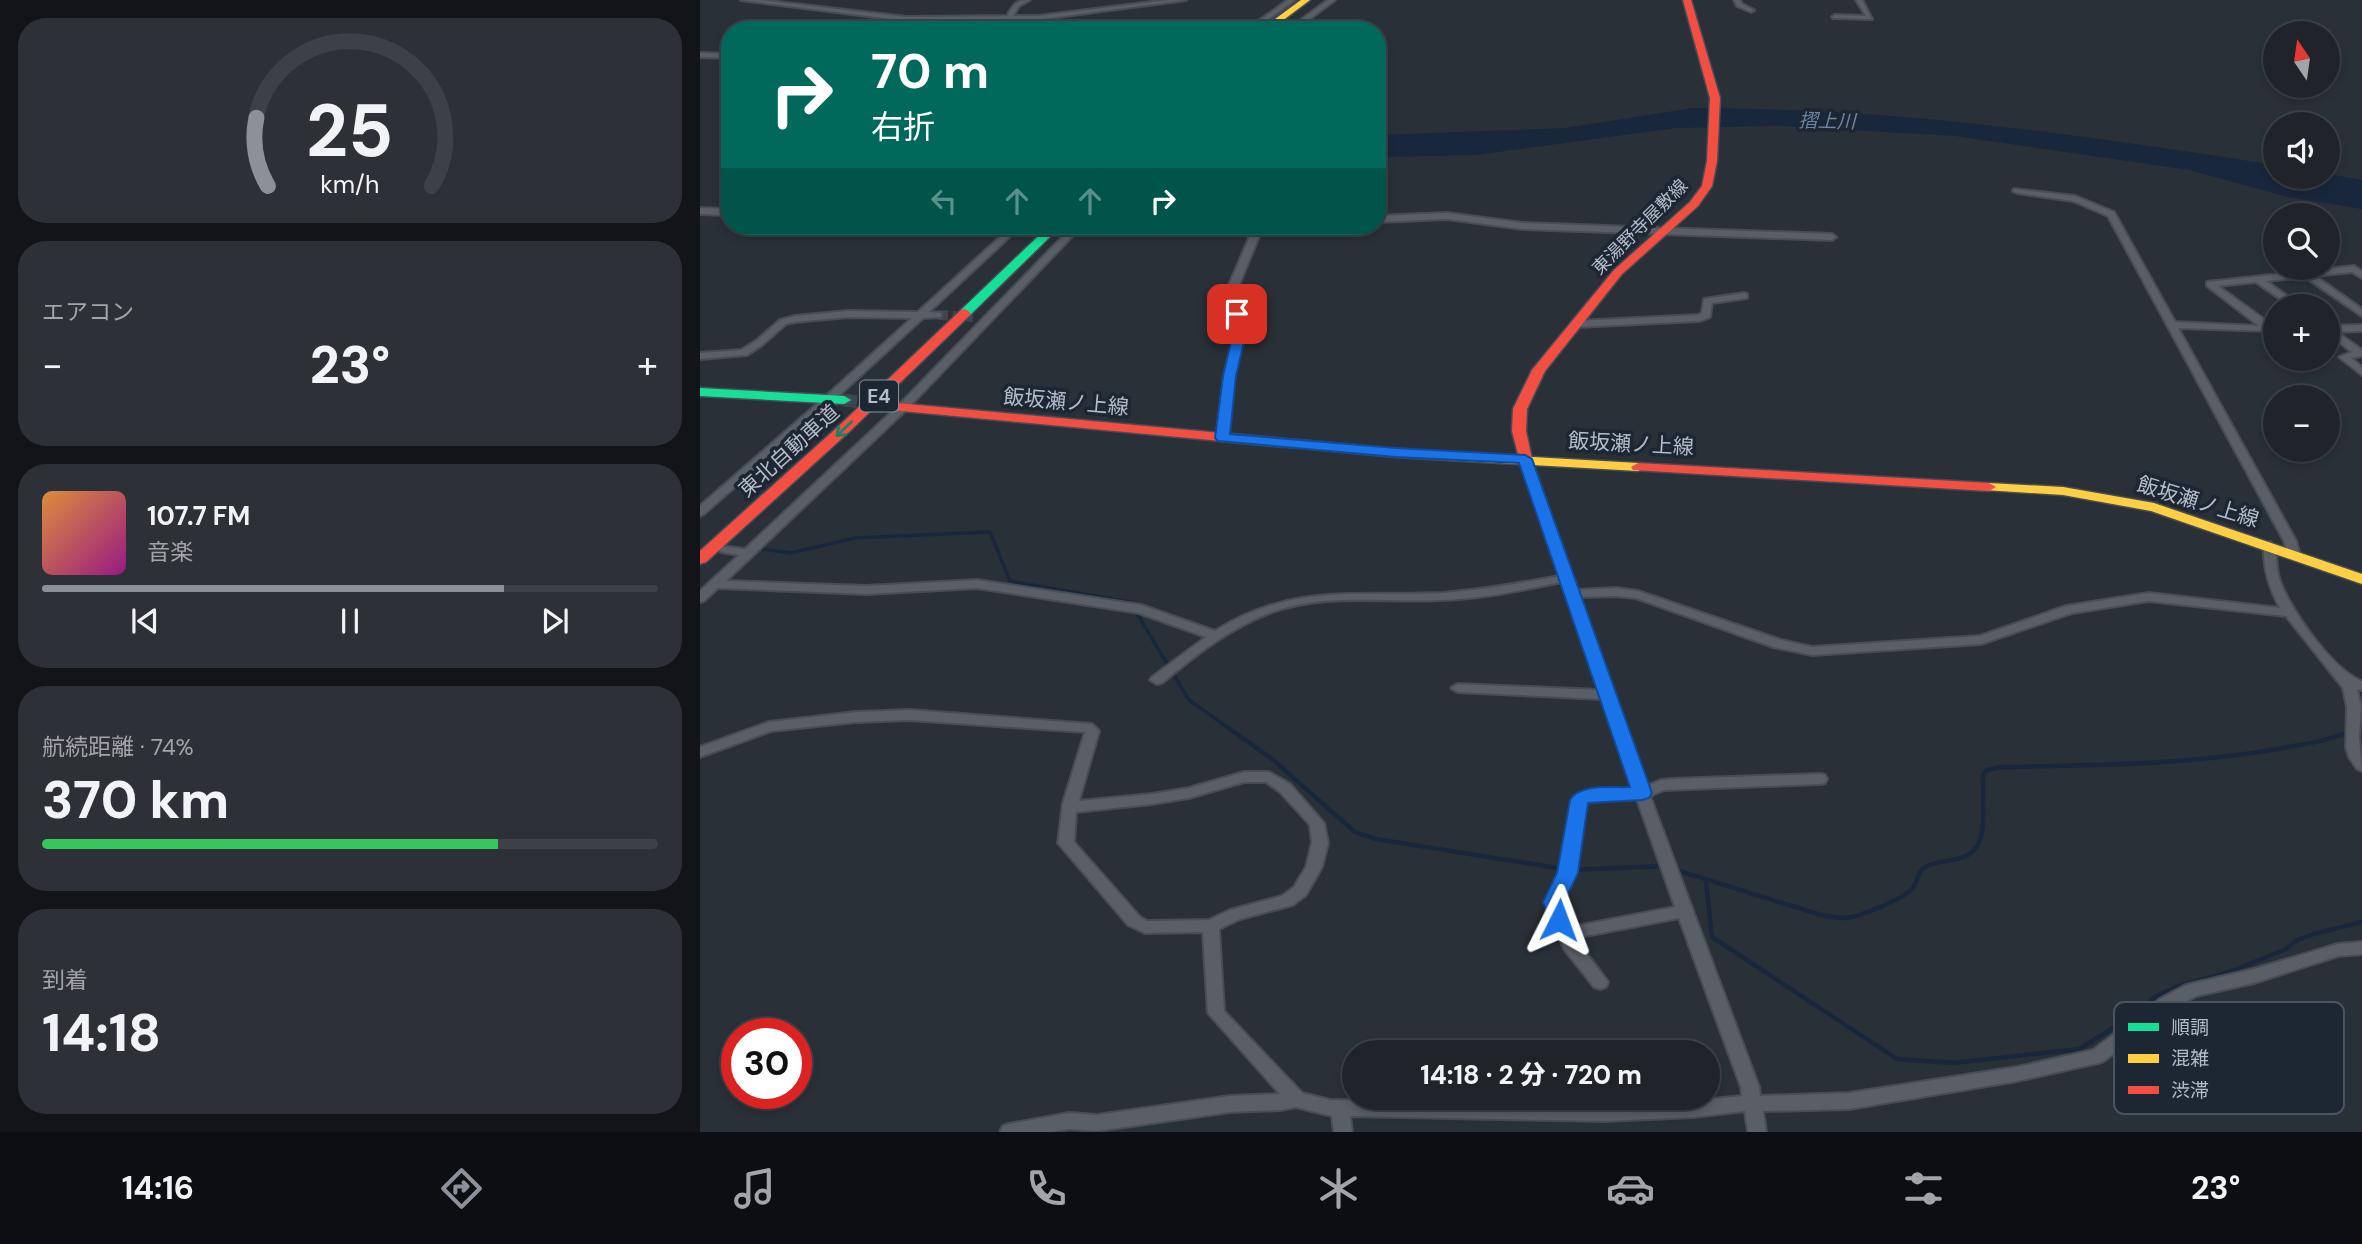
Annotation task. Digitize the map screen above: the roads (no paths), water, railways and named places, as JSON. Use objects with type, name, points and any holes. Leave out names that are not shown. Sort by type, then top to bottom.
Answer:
[{"type":"main road","points":[[1277,21],[1306,0]]},
{"type":"main road","points":[[1289,21],[1318,0]]},
{"type":"main road","name":"東湯野寺屋敷線","points":[[1525,459],[1519,431],[1521,404],[1539,370],[1619,272],[1694,204],[1709,178],[1715,98],[1687,0]]},
{"type":"main road","name":"東北自動車道","points":[[700,540],[1037,235]]},
{"type":"main road","name":"東北自動車道","points":[[700,559],[846,427],[1038,235]]},
{"type":"main road","points":[[700,392],[837,400]]},
{"type":"main road","name":"飯坂瀬ノ上線","points":[[894,407],[1396,453],[2063,491],[2154,507],[2362,579]]},
{"type":"street","points":[[744,0],[907,19],[1033,18],[1183,0]]},
{"type":"street","points":[[771,4],[779,0]]},
{"type":"street","points":[[1009,18],[1016,5],[1027,0]]},
{"type":"street","points":[[1262,21],[1292,0]]},
{"type":"street","points":[[1303,21],[1332,0]]},
{"type":"street","points":[[1747,0],[1737,0],[1738,4],[1751,10]]},
{"type":"street","points":[[1836,19],[1859,22],[1870,18],[1859,0]]},
{"type":"street","points":[[1033,18],[1043,21]]},
{"type":"street","points":[[700,55],[721,56]]},
{"type":"street","points":[[2017,191],[2075,199],[2112,214],[2290,541],[2294,555]]},
{"type":"street","points":[[700,211],[721,212]]},
{"type":"street","points":[[1386,219],[1447,216],[1523,226],[1832,237]]},
{"type":"street","points":[[700,512],[837,400],[919,315],[1007,235]]},
{"type":"street","points":[[700,598],[749,554],[894,407],[989,318],[1069,235]]},
{"type":"street","points":[[1223,438],[1229,376],[1241,329],[1231,292],[1255,235]]},
{"type":"street","points":[[2340,271],[2354,269],[2362,275]]},
{"type":"street","points":[[2259,280],[2278,294]]},
{"type":"street","points":[[2263,280],[2210,284],[2263,322]]},
{"type":"street","points":[[2315,280],[2362,313]]},
{"type":"street","points":[[1576,324],[1699,318],[1707,315],[1707,301],[1744,296]]},
{"type":"street","points":[[700,356],[743,353],[789,320],[848,314],[938,315]]},
{"type":"street","points":[[972,317],[989,318]]},
{"type":"street","points":[[2171,325],[2263,329]]},
{"type":"street","points":[[2340,329],[2362,328]]},
{"type":"street","points":[[2340,338],[2360,353],[2344,357],[2362,373]]},
{"type":"street","points":[[1525,459],[1684,911],[1750,1087],[1757,1132]]},
{"type":"street","points":[[2270,546],[2268,565],[2292,613],[2353,694],[2352,738],[2362,766]]},
{"type":"street","points":[[725,549],[749,554]]},
{"type":"street","points":[[1157,680],[1215,636],[1285,604],[1369,595],[1451,596],[1566,578]]},
{"type":"street","points":[[716,584],[866,590],[977,584],[1141,609],[1215,636]]},
{"type":"street","points":[[1571,594],[1616,592],[1638,595],[1778,644],[1812,651],[1981,640],[2070,609],[2149,597],[2292,613]]},
{"type":"street","points":[[2344,680],[2362,686]]},
{"type":"street","points":[[1458,688],[1607,695]]},
{"type":"street","points":[[700,752],[769,727],[856,717],[910,715],[1087,727],[1092,731],[1071,807],[1065,833],[1066,843],[1134,921],[1145,927],[1210,926],[1236,914],[1287,901],[1295,897],[1310,878],[1320,843],[1317,823],[1285,788],[1269,777],[1244,777],[1164,797],[1071,807]]},
{"type":"street","points":[[1600,982],[1570,944],[1553,902],[1567,873],[1579,800],[1585,796],[1642,793],[1661,785],[1672,784],[1820,779]]},
{"type":"street","points":[[1566,934],[1684,911]]},
{"type":"street","points":[[1210,926],[1216,1013],[1296,1099]]},
{"type":"street","points":[[2170,1002],[2192,990],[2254,976],[2339,950],[2362,948]]},
{"type":"street","points":[[1009,1132],[1060,1122],[1097,1123],[1230,1104],[1296,1099],[1330,1108],[1605,1113],[1849,1101],[2017,1074],[2098,1056],[2114,1044]]},
{"type":"street","points":[[1339,1108],[1343,1132]]},
{"type":"water","name":"摺上川","points":[[1693,108],[1766,109],[1912,118],[2058,133],[2263,163],[2263,189],[2340,189],[2340,176],[2362,180],[2362,209],[2340,205],[2340,203],[2288,197],[2189,170],[1955,136],[1779,126],[1676,128],[1477,155],[1386,157],[1386,135],[1565,128]]},
{"type":"waterway","points":[[762,549],[791,553],[854,538],[990,532],[1010,581],[1130,602],[1189,700],[1230,729]]},
{"type":"waterway","points":[[1227,727],[1272,759],[1355,832],[1376,839],[1564,869]]},
{"type":"waterway","points":[[1673,869],[1821,915],[1849,917],[1879,908],[1899,898],[1914,886],[1920,871],[1925,867],[1963,857],[1976,848],[1982,834],[1983,775],[1987,770],[2001,767],[2209,758],[2278,749],[2332,738],[2350,731]]},
{"type":"waterway","points":[[1572,870],[1662,866]]},
{"type":"waterway","points":[[1706,881],[1712,937],[1897,1059],[1954,1063],[2079,1049],[2114,1028]]},
{"type":"waterway","points":[[2149,1002],[2176,987],[2232,971],[2286,949],[2297,940],[2362,922]]},
{"type":"tunnel","points":[[938,315],[973,317]]},
{"type":"tunnel","points":[[844,400],[883,405]]}]
